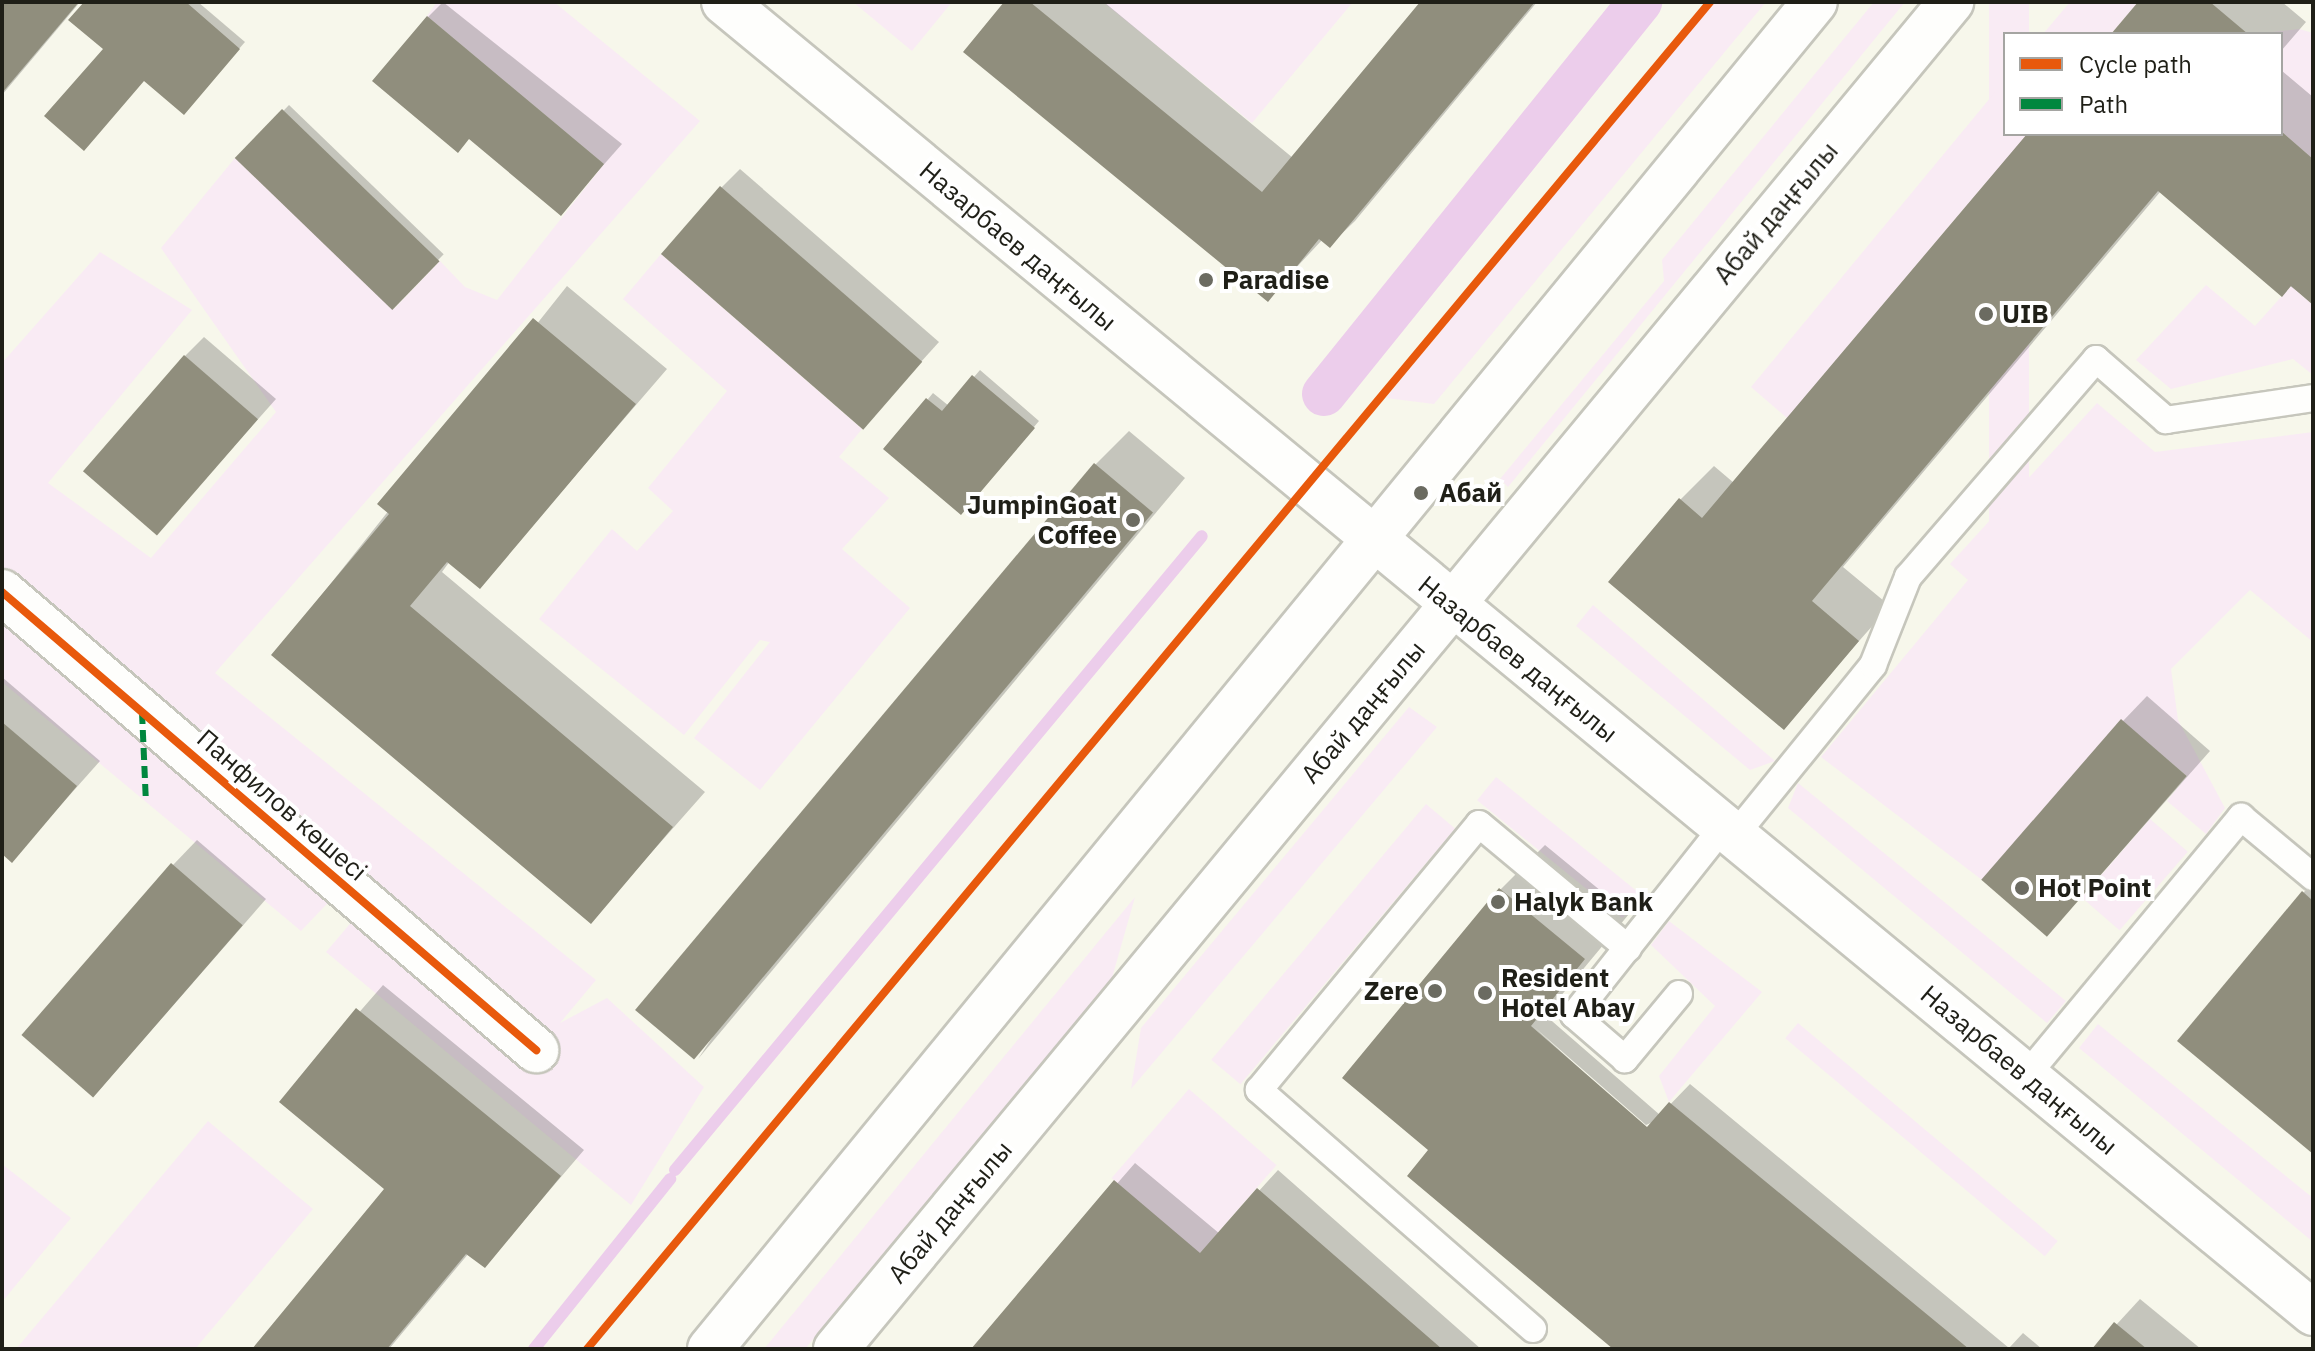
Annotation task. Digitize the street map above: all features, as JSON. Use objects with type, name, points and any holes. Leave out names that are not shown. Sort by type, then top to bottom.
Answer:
[{"type":"main road","name":"Назарбаев даңғылы","points":[[724,2],[1451,605],[1729,830],[2313,1313]]},
{"type":"main road","points":[[710,1349],[1371,538],[1815,2]]},
{"type":"main road","name":"Абай даңғылы","points":[[836,1349],[1951,2]]},
{"type":"main road","name":"Панфилов көшесі","points":[[2,592],[536,1050]]},
{"type":"lane","points":[[1679,994],[1625,1059],[1574,1015],[1628,948],[1873,665],[1908,577],[2096,359],[2166,420],[2313,398]]},
{"type":"lane","points":[[2026,1076],[2241,817],[2313,877]]},
{"type":"lane","points":[[1533,1329],[1259,1090],[1479,824],[1628,948]]},
{"type":"shaded area","points":[[437,2],[554,2],[700,121],[215,673],[596,980],[560,1023],[607,998],[704,1087],[631,1205],[326,952],[366,905],[344,886],[301,931],[2,682],[2,363],[100,252],[192,310],[48,483],[151,558],[276,412],[161,248],[235,158],[394,309],[440,261],[465,287],[497,300],[604,164],[427,16]]},
{"type":"shaded area","points":[[853,2],[952,2],[912,51]]},
{"type":"shaded area","points":[[1103,2],[1353,2],[1252,123]]},
{"type":"shaded area","points":[[1710,2],[1766,2],[1434,404],[1386,398]]},
{"type":"shaded area","points":[[1874,2],[1905,2],[1508,487],[1500,479],[1664,281],[1662,260]]},
{"type":"shaded area","points":[[1989,2],[2029,2],[2029,32],[2003,32],[2003,136],[2029,136],[2029,685],[1989,685]]},
{"type":"shaded area","points":[[2070,2],[2138,2],[2113,32],[2045,32]]},
{"type":"shaded area","points":[[2299,29],[2313,33],[2313,159],[2283,133],[2283,32],[2272,32]]},
{"type":"shaded area","points":[[2003,82],[2003,136],[2025,136],[1787,418],[1751,387]]},
{"type":"shaded area","points":[[661,254],[862,429],[839,457],[889,498],[842,549],[910,608],[760,790],[694,738],[770,642],[760,640],[684,735],[539,619],[612,529],[637,551],[673,511],[648,488],[727,391],[623,299]]},
{"type":"shaded area","points":[[2206,285],[2255,326],[2291,286],[2313,305],[2313,375],[2293,359],[2171,389],[2136,360]]},
{"type":"shaded area","points":[[2097,403],[2155,452],[2313,432],[2313,642],[2250,590],[2171,669],[2178,720],[2225,808],[2206,834],[2167,801],[2187,776],[2121,720],[1982,880],[1821,757],[1968,580],[1950,564]]},
{"type":"shaded area","points":[[1593,605],[1775,761],[1750,770],[1576,626]]},
{"type":"shaded area","points":[[1409,707],[1437,727],[1131,1089],[1141,1028]]},
{"type":"shaded area","points":[[1496,777],[1641,895],[1622,918],[1477,800]]},
{"type":"shaded area","points":[[1798,783],[2066,1001],[2047,1023],[1788,808]]},
{"type":"shaded area","points":[[1426,804],[1455,828],[1240,1084],[1211,1060]]},
{"type":"shaded area","points":[[2150,819],[2188,852],[2120,930],[2082,897]]},
{"type":"shaded area","points":[[1135,897],[1112,978],[805,1349],[764,1349]]},
{"type":"shaded area","points":[[1669,921],[1762,992],[1669,1102],[1659,1076],[1715,1006],[1651,945]]},
{"type":"shaded area","points":[[1798,1023],[2058,1241],[2045,1256],[1785,1038]]},
{"type":"shaded area","points":[[2098,1024],[2313,1198],[2313,1242],[2079,1048]]},
{"type":"shaded area","points":[[1189,1089],[1277,1165],[1199,1254],[1112,1178]]},
{"type":"shaded area","points":[[208,1121],[313,1209],[195,1349],[16,1349]]},
{"type":"shaded area","points":[[2,1164],[71,1218],[2,1302]]},
{"type":"building","points":[[2,2],[79,2],[2,93]]},
{"type":"building","points":[[84,2],[186,2],[240,49],[184,115],[144,81],[84,151],[44,116],[103,49],[68,20]]},
{"type":"building","points":[[1004,2],[1030,2],[1262,192],[1420,2],[1535,2],[1330,248],[1319,239],[1268,302],[963,52]]},
{"type":"building","points":[[2138,2],[2210,2],[2246,32],[2113,32]]},
{"type":"building","points":[[427,16],[604,164],[561,216],[469,139],[458,153],[372,81]]},
{"type":"building","points":[[282,109],[440,261],[392,310],[235,158]]},
{"type":"building","points":[[2283,133],[2313,159],[2313,305],[2291,286],[2282,297],[2158,191],[1812,601],[1859,641],[1784,730],[1608,582],[1679,498],[1702,518],[2025,136],[2283,136]]},
{"type":"building","points":[[720,186],[922,362],[863,430],[661,254]]},
{"type":"building","points":[[533,318],[636,404],[480,589],[447,562],[410,606],[673,827],[591,924],[271,655],[389,514],[377,504]]},
{"type":"building","points":[[184,355],[258,419],[157,536],[83,471]]},
{"type":"building","points":[[972,375],[1035,428],[961,515],[883,449],[926,398],[942,411]]},
{"type":"building","points":[[1094,463],[1153,512],[694,1059],[635,1010]]},
{"type":"building","points":[[2121,719],[2187,776],[2047,937],[1981,880]]},
{"type":"building","points":[[2,722],[77,786],[12,863],[2,854]]},
{"type":"building","points":[[171,863],[243,925],[93,1097],[21,1035]]},
{"type":"building","points":[[1499,888],[1585,959],[1531,1026],[1647,1127],[1669,1102],[1969,1349],[1613,1349],[1407,1176],[1428,1150],[1342,1078]]},
{"type":"building","points":[[2302,891],[2313,901],[2313,1154],[2177,1041]]},
{"type":"building","points":[[356,1008],[561,1176],[485,1268],[466,1254],[387,1349],[252,1349],[384,1189],[279,1102]]},
{"type":"building","points":[[1114,1180],[1200,1253],[1257,1188],[1442,1349],[971,1349]]},
{"type":"building","points":[[2114,1322],[2147,1349],[2092,1349]]},
{"type":"waterway","points":[[1324,394],[1640,2]]},
{"type":"waterway","points":[[675,1170],[1202,536]]},
{"type":"waterway","points":[[534,1349],[670,1179]]},
{"type":"marked path","points":[[142,712],[146,802]]},
{"type":"cycle path","points":[[587,1349],[1710,2]]},
{"type":"cycle path","points":[[2,592],[536,1050]]},
{"type":"place","name":"Paradise","points":[[1206,280]]},
{"type":"place","name":"UIB","points":[[1986,314]]},
{"type":"place","name":"Абай","points":[[1421,493]]},
{"type":"place","name":"JumpinGoat Coffee","points":[[1133,520]]},
{"type":"place","name":"Hot Point","points":[[2022,888]]},
{"type":"place","name":"Halyk Bank","points":[[1498,902]]},
{"type":"place","name":"Zere","points":[[1435,991]]},
{"type":"place","name":"Resident Hotel Abay","points":[[1485,993]]}]
